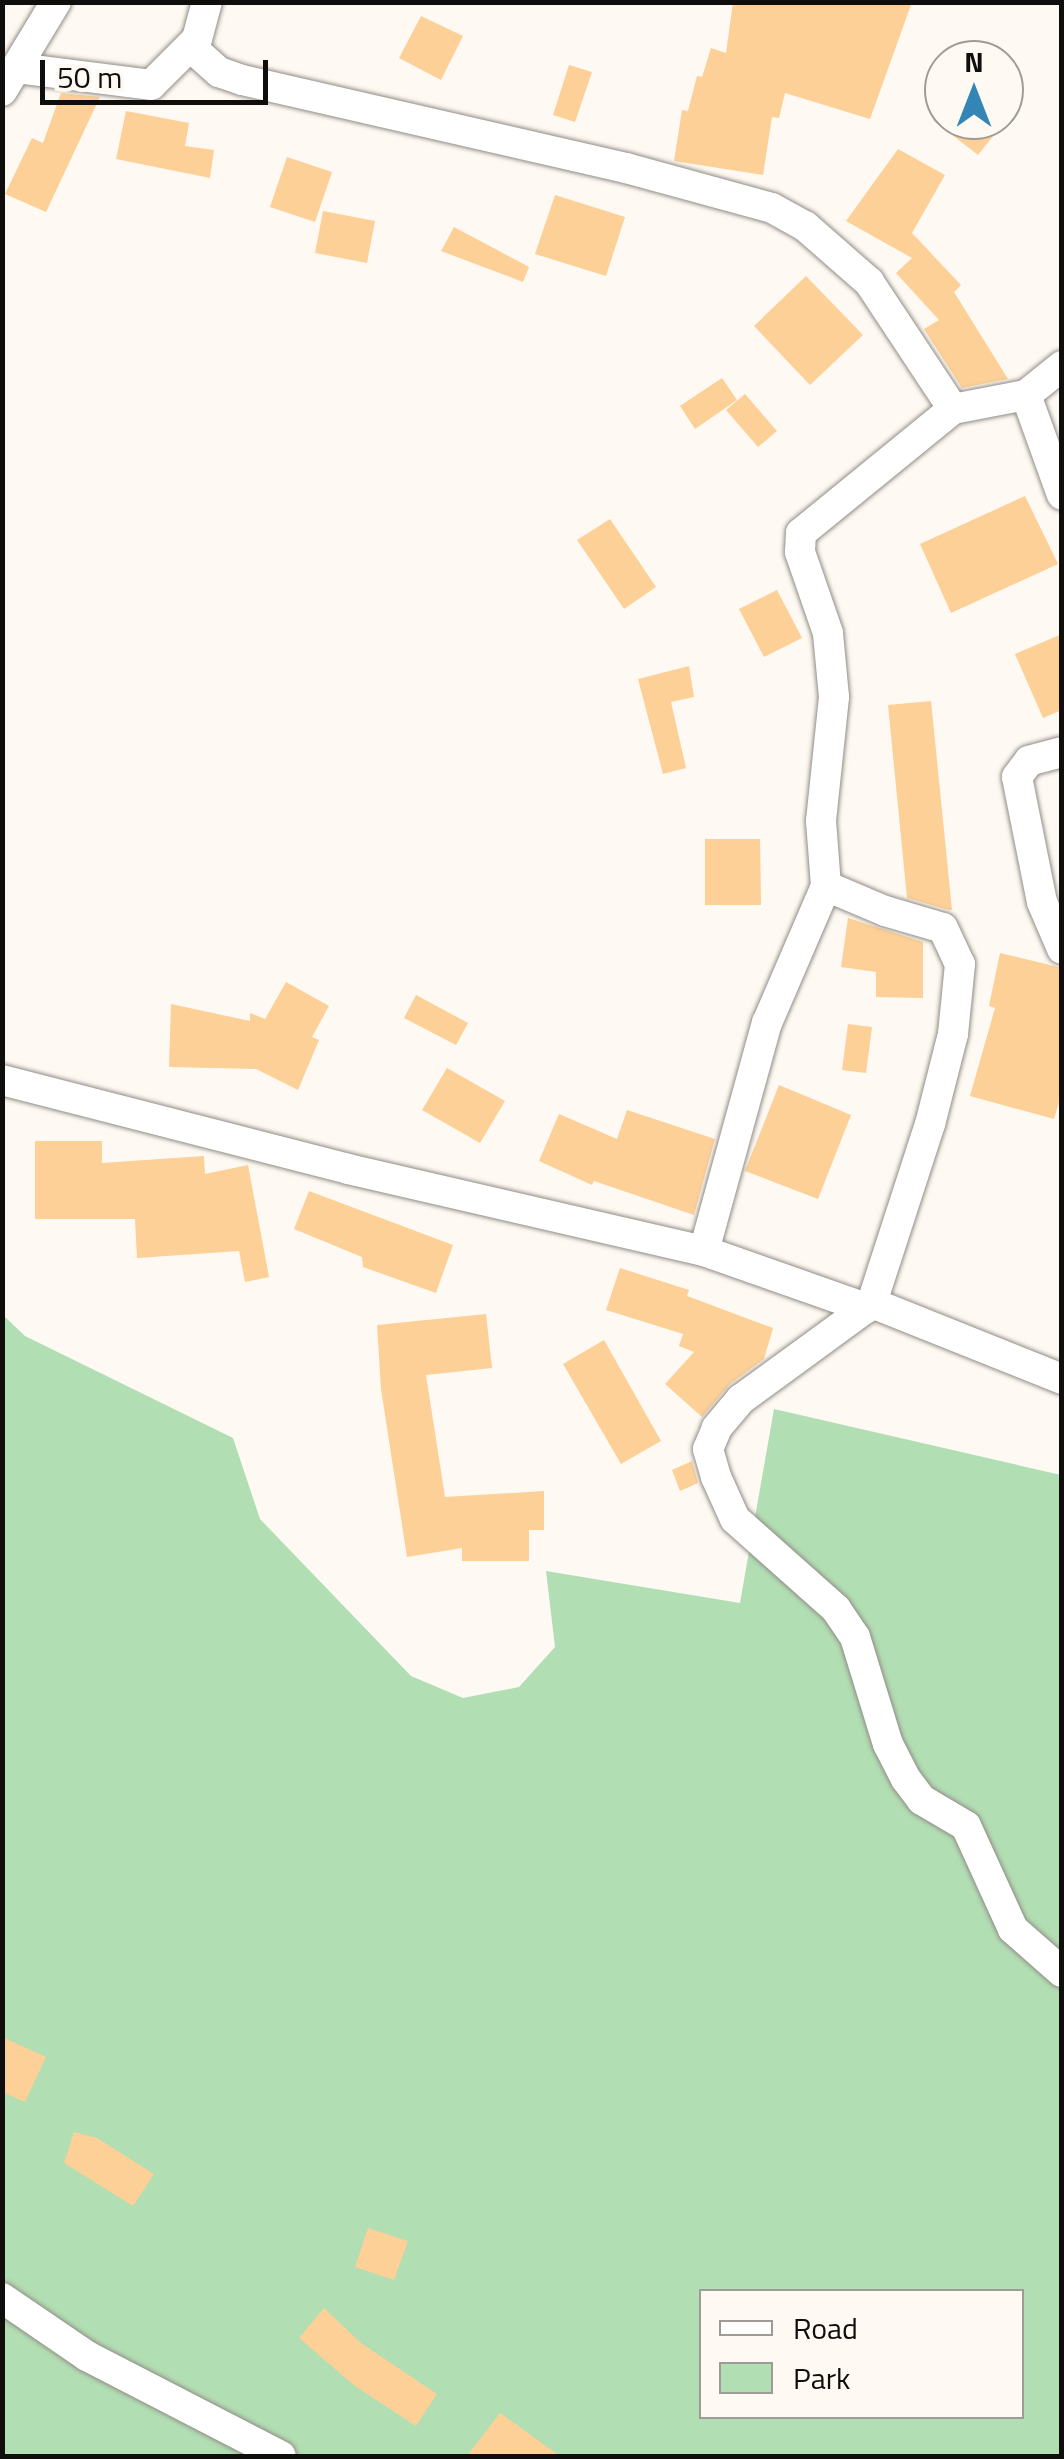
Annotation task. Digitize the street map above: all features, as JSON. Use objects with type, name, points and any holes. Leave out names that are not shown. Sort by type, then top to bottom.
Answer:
[{"type":"street","points":[[56,2],[12,66],[150,85],[191,47],[207,2]]},
{"type":"street","points":[[191,47],[220,72],[242,80],[626,168],[772,208],[806,226],[869,282],[953,410]]},
{"type":"street","points":[[704,1251],[767,1022],[826,886],[821,822],[834,697],[828,633],[800,552],[801,533],[953,410],[1026,395],[1062,366]]},
{"type":"street","points":[[1026,395],[1062,495]]},
{"type":"street","points":[[1062,752],[1030,761],[1017,777],[1042,902],[1062,949]]},
{"type":"street","points":[[826,886],[886,912],[943,928],[960,964],[953,1034],[930,1124],[869,1305],[741,1399],[717,1428],[708,1449],[736,1519],[836,1609],[855,1637],[888,1744],[906,1779],[922,1800],[966,1826],[1013,1930],[1062,1972]]},
{"type":"street","points":[[2,1080],[348,1169],[704,1251],[869,1305],[1062,1379]]},
{"type":"street","points":[[2,2298],[87,2356],[281,2456]]},
{"type":"green space","points":[[2,1314],[25,1336],[233,1438],[260,1519],[411,1676],[463,1698],[519,1687],[555,1647],[546,1571],[740,1603],[774,1409],[1061,1475],[1061,2456],[3,2456]]},
{"type":"building","points":[[733,2],[912,2],[870,119],[785,93],[779,118],[772,117],[763,175],[674,161],[682,110],[688,111],[697,76],[702,77],[711,48],[726,53]]},
{"type":"building","points":[[421,16],[463,36],[441,80],[399,58]]},
{"type":"building","points":[[569,65],[592,72],[575,122],[553,115]]},
{"type":"building","points":[[61,93],[100,97],[46,212],[5,194],[32,138],[43,143]]},
{"type":"building","points":[[126,111],[189,123],[185,146],[214,150],[210,178],[116,159]]},
{"type":"building","points":[[959,140],[990,140],[978,155]]},
{"type":"building","points":[[898,149],[945,175],[912,233],[961,285],[954,292],[1008,379],[962,388],[924,329],[939,320],[896,273],[912,258],[846,221]]},
{"type":"building","points":[[287,157],[332,172],[315,222],[270,207]]},
{"type":"building","points":[[555,195],[625,217],[606,276],[535,254]]},
{"type":"building","points":[[323,211],[375,221],[367,263],[315,253]]},
{"type":"building","points":[[454,227],[529,267],[523,282],[441,251]]},
{"type":"building","points":[[806,276],[863,335],[810,385],[754,326]]},
{"type":"building","points":[[722,378],[737,400],[695,429],[680,406]]},
{"type":"building","points":[[745,394],[777,431],[758,447],[726,410]]},
{"type":"building","points":[[1025,496],[1058,564],[951,613],[920,544]]},
{"type":"building","points":[[610,519],[656,587],[624,609],[577,540]]},
{"type":"building","points":[[777,590],[802,638],[764,657],[739,609]]},
{"type":"building","points":[[1062,634],[1062,710],[1043,718],[1015,654]]},
{"type":"building","points":[[689,666],[694,697],[671,702],[686,768],[663,774],[638,679]]},
{"type":"building","points":[[931,701],[952,910],[907,898],[888,705]]},
{"type":"building","points":[[705,839],[760,839],[761,905],[705,905]]},
{"type":"building","points":[[848,918],[923,942],[923,998],[876,997],[876,972],[841,967]]},
{"type":"building","points":[[1000,953],[1062,968],[1062,1092],[1054,1119],[970,1096],[995,1008],[989,1006]]},
{"type":"building","points":[[286,982],[329,1006],[312,1037],[319,1040],[298,1090],[256,1069],[169,1067],[171,1004],[250,1021],[250,1013],[265,1019]]},
{"type":"building","points":[[416,995],[468,1023],[456,1045],[404,1018]]},
{"type":"building","points":[[848,1024],[872,1027],[866,1073],[842,1070]]},
{"type":"building","points":[[447,1068],[505,1101],[480,1143],[422,1110]]},
{"type":"building","points":[[779,1085],[851,1115],[818,1199],[745,1171]]},
{"type":"building","points":[[627,1110],[715,1139],[694,1215],[594,1181],[592,1185],[539,1161],[559,1114],[617,1139]]},
{"type":"building","points":[[35,1141],[102,1141],[102,1163],[204,1156],[205,1174],[248,1165],[269,1277],[245,1282],[239,1251],[137,1258],[135,1219],[35,1219]]},
{"type":"building","points":[[309,1191],[453,1245],[436,1293],[363,1267],[362,1257],[294,1229]]},
{"type":"building","points":[[620,1268],[689,1290],[687,1296],[773,1328],[764,1359],[730,1384],[702,1417],[665,1384],[694,1352],[679,1346],[683,1334],[606,1310]]},
{"type":"building","points":[[486,1314],[492,1368],[426,1375],[445,1497],[544,1491],[544,1530],[529,1530],[529,1561],[462,1561],[462,1548],[407,1557],[381,1389],[377,1325]]},
{"type":"building","points":[[604,1340],[661,1441],[621,1464],[563,1364]]},
{"type":"building","points":[[692,1461],[698,1483],[680,1491],[672,1470]]},
{"type":"building","points":[[2,2037],[46,2057],[25,2102],[2,2092]]},
{"type":"building","points":[[74,2132],[97,2138],[154,2174],[133,2206],[64,2163]]},
{"type":"building","points":[[368,2228],[408,2241],[394,2280],[355,2267]]},
{"type":"building","points":[[324,2308],[361,2343],[437,2394],[416,2426],[355,2386],[299,2338]]},
{"type":"building","points":[[500,2413],[560,2456],[467,2456]]}]
